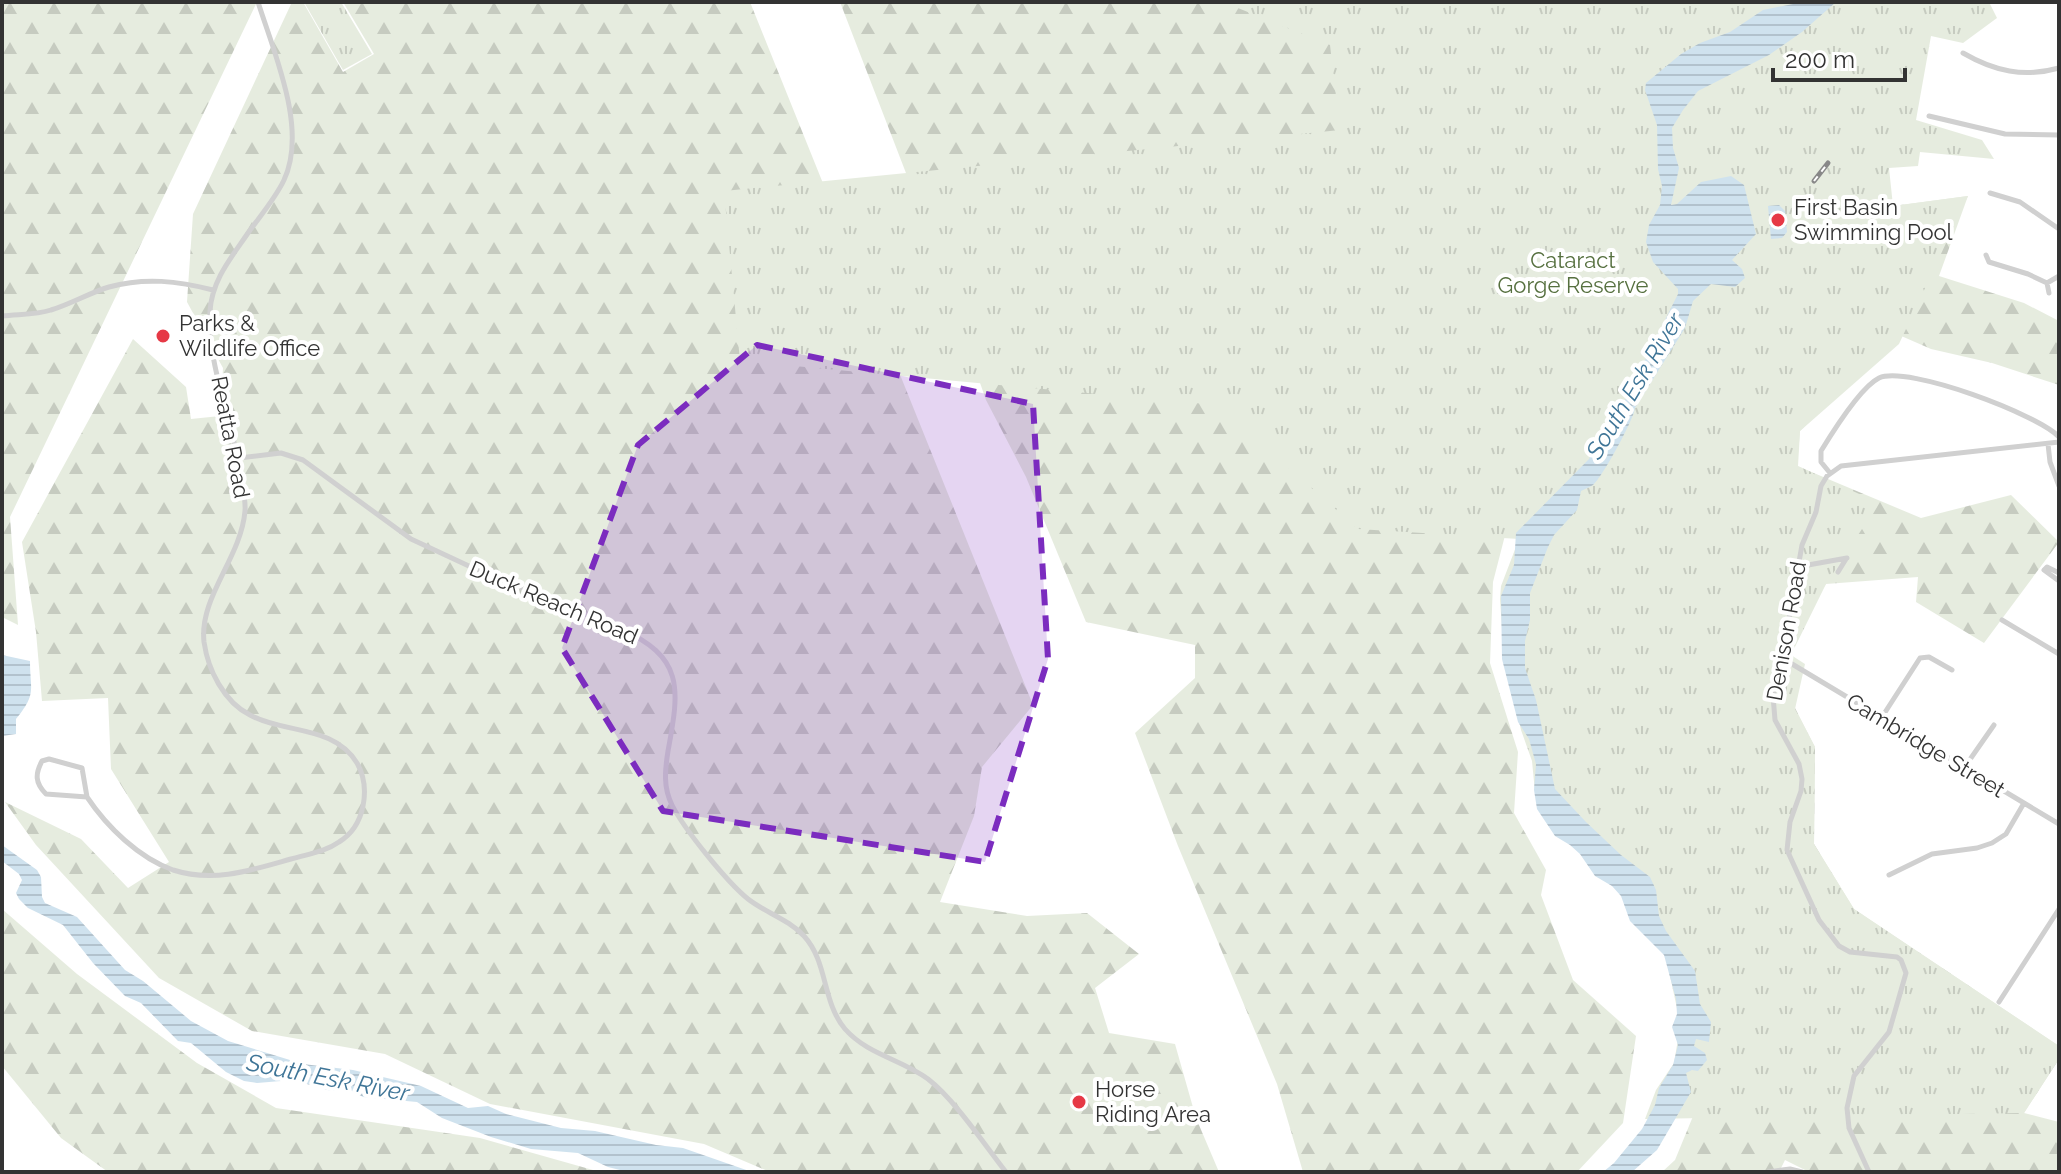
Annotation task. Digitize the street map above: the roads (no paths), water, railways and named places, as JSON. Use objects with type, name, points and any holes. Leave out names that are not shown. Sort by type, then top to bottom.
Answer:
[{"type":"street","name":"Reatta Road","points":[[87,797],[46,794],[37,780],[42,761],[49,759],[82,768],[87,797],[142,854],[171,869],[210,876],[246,872],[318,852],[347,836],[359,819],[364,802],[360,769],[347,750],[327,737],[274,724],[242,710],[226,695],[208,658],[204,628],[209,608],[239,544],[245,496],[211,343],[213,290],[222,271],[284,180],[292,156],[290,111],[258,2]]},
{"type":"street","points":[[1963,53],[1987,66],[2006,71],[2036,73],[2059,68]]},
{"type":"street","points":[[1929,116],[2005,134],[2059,135]]},
{"type":"street","points":[[1990,193],[2028,207],[2059,229]]},
{"type":"street","points":[[1986,260],[2047,283]]},
{"type":"street","points":[[2047,283],[2059,276]]},
{"type":"street","points":[[2,316],[51,310],[109,287],[154,280],[184,282],[213,290]]},
{"type":"street","points":[[2047,283],[2049,293]]},
{"type":"street","points":[[1891,375],[1956,388],[2031,419],[2059,440],[2048,444],[1851,464],[1830,473],[1823,466],[1820,456],[1823,447],[1872,384],[1891,375]]},
{"type":"street","points":[[2048,444],[2050,462],[2059,486]]},
{"type":"street","name":"Duck Reach Road","points":[[239,458],[281,453],[303,460],[384,521],[420,543],[630,633],[660,651],[667,661],[675,688],[673,728],[665,775],[667,791],[676,812],[742,894],[789,923],[808,940],[819,961],[832,1006],[844,1027],[876,1053],[931,1081],[1006,1172]]},
{"type":"street","name":"Denison Road","points":[[1830,473],[1820,489],[1816,512],[1802,545],[1773,696],[1773,711],[1779,730],[1799,764],[1802,779],[1786,840],[1790,861],[1824,928],[1841,949],[1897,957],[1906,973],[1889,1032],[1854,1076],[1847,1108],[1849,1128],[1869,1172]]},
{"type":"street","points":[[1797,567],[1847,558],[1838,572]]},
{"type":"street","points":[[2059,573],[2047,567],[2044,570],[2059,581]]},
{"type":"street","points":[[2002,620],[2059,654]]},
{"type":"street","name":"Cambridge Street","points":[[1784,644],[1795,664]]},
{"type":"street","points":[[1882,717],[1920,658],[1929,657],[1952,670]]},
{"type":"street","name":"Cambridge Street","points":[[1782,658],[2059,824]]},
{"type":"street","points":[[1964,768],[1994,725]]},
{"type":"street","points":[[1889,875],[1932,854],[1992,843],[2006,834],[2024,803]]},
{"type":"street","points":[[1999,1002],[2059,909]]},
{"type":"street","points":[[1768,1172],[1790,1169],[1802,1172]]},
{"type":"water","name":"South Esk River","points":[[1803,2],[1836,2],[1802,32],[1769,55],[1698,91],[1672,128],[1673,148],[1679,168],[1671,205],[1677,204],[1701,182],[1731,176],[1744,185],[1756,234],[1732,260],[1742,269],[1745,278],[1735,287],[1711,284],[1693,301],[1685,328],[1635,408],[1610,460],[1593,485],[1581,491],[1577,510],[1554,535],[1530,593],[1525,668],[1536,700],[1555,789],[1621,855],[1650,877],[1656,890],[1659,916],[1695,971],[1700,1004],[1711,1022],[1709,1042],[1696,1039],[1694,1046],[1705,1053],[1707,1060],[1698,1071],[1686,1073],[1691,1092],[1657,1150],[1632,1172],[1603,1172],[1642,1129],[1655,1105],[1659,1088],[1673,1065],[1678,1045],[1672,1027],[1677,1014],[1676,999],[1664,955],[1630,921],[1621,896],[1612,886],[1595,876],[1580,854],[1555,836],[1537,809],[1534,790],[1536,764],[1529,739],[1518,722],[1502,659],[1501,596],[1514,565],[1516,533],[1589,459],[1605,427],[1624,402],[1678,294],[1678,289],[1653,262],[1646,242],[1649,225],[1660,205],[1662,186],[1658,169],[1657,125],[1645,90],[1646,83],[1681,54],[1730,32],[1763,10]]},
{"type":"water","name":"First Basin Swimming Pool","points":[[1779,205],[1785,211],[1787,232],[1782,238],[1771,239],[1768,206]]},
{"type":"water","points":[[2,655],[30,661],[31,686],[30,697],[16,719],[16,734],[2,736]]},
{"type":"water","name":"South Esk River","points":[[2,845],[37,870],[45,903],[77,917],[125,970],[191,1021],[228,1041],[303,1064],[353,1070],[421,1086],[468,1108],[488,1106],[506,1114],[561,1128],[595,1131],[683,1148],[752,1172],[628,1172],[608,1167],[578,1153],[531,1149],[491,1137],[442,1118],[417,1102],[363,1097],[352,1091],[331,1091],[293,1080],[244,1081],[226,1072],[191,1043],[178,1041],[141,1003],[125,996],[63,925],[28,908],[16,893],[22,880],[19,874],[2,861]]},
{"type":"railway","points":[[1814,181],[1828,163]]},
{"type":"place","name":"First Basin Swimming Pool","points":[[1778,220]]},
{"type":"place","name":"Parks & Wildlife Office","points":[[163,336]]},
{"type":"place","name":"Horse Riding Area","points":[[1079,1102]]},
{"type":"park label","name":"Cataract Gorge Reserve","points":[[1573,272]]}]
